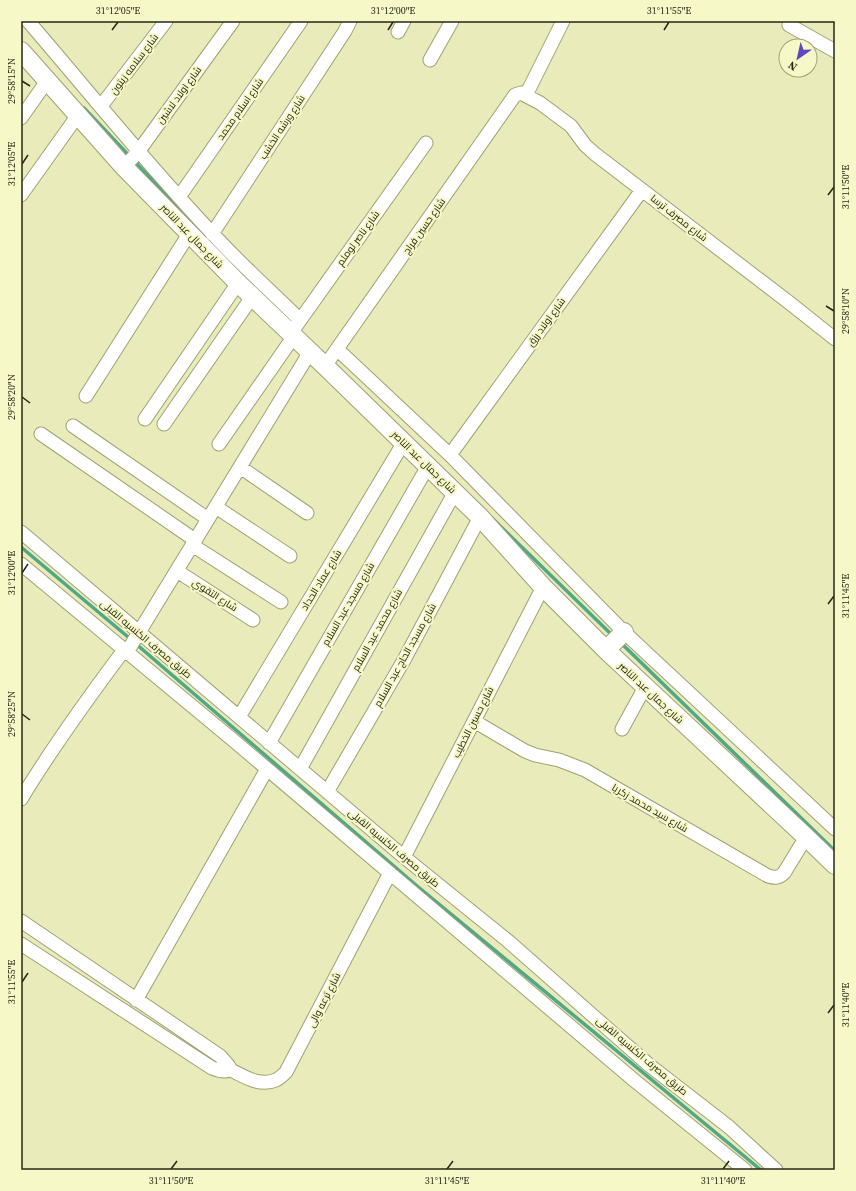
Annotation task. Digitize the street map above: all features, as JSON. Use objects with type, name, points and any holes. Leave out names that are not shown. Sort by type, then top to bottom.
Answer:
[{"type":"street","name":"شارع جمال عبد الناصر","points":[[28,21],[101,106],[131,160],[189,234],[252,297],[295,329]]},
{"type":"street","name":"شارع سلامه زيتون","points":[[101,106],[166,21]]},
{"type":"street","name":"شارع اولاد لاشين","points":[[131,160],[233,21]]},
{"type":"street","name":"شارع اسلام محمد","points":[[179,197],[301,21]]},
{"type":"street","name":"شارع ورشه الخشب","points":[[212,234],[345,32],[350,21]]},
{"type":"street","points":[[430,60],[452,21]]},
{"type":"street","points":[[526,95],[563,21]]},
{"type":"street","points":[[789,25],[835,51]]},
{"type":"street","name":"شارع جمال عبد الناصر","points":[[21,51],[78,115],[131,160],[179,197],[295,329],[310,352],[330,359],[450,455],[615,641],[645,686],[835,866]]},
{"type":"street","points":[[21,118],[47,81]]},
{"type":"street","name":"شارع حسين فراج","points":[[330,359],[515,95],[521,93],[526,95]]},
{"type":"street","name":"شارع مصرف ترسا","points":[[526,95],[566,122],[571,126],[585,145],[595,154],[835,339]]},
{"type":"street","points":[[21,195],[78,115]]},
{"type":"street","name":"شارع ناصر لوملم","points":[[219,444],[295,329],[426,143]]},
{"type":"street","name":"شارع اولاد رزق","points":[[450,455],[642,190]]},
{"type":"street","points":[[86,396],[189,234]]},
{"type":"street","points":[[145,419],[238,283]]},
{"type":"street","points":[[164,424],[252,297]]},
{"type":"street","points":[[21,799],[25,782],[139,633],[310,352]]},
{"type":"street","name":"شارع جمال عبد الناصر","points":[[330,359],[404,442],[480,517],[543,588],[615,641],[835,829]]},
{"type":"street","points":[[73,426],[208,519]]},
{"type":"street","points":[[40,434],[194,543],[281,602]]},
{"type":"street","name":"شارع عماد الحداد","points":[[233,740],[242,719],[404,442]]},
{"type":"street","name":"شارع مسجد عبد السلام","points":[[269,743],[428,466]]},
{"type":"street","points":[[240,467],[307,513]]},
{"type":"street","name":"شارع محمد عبد السلام","points":[[300,768],[455,492]]},
{"type":"street","points":[[216,507],[290,556]]},
{"type":"street","name":"شارع مسجد الحاج عبد السلام","points":[[327,792],[404,660],[480,517]]},
{"type":"street","name":"طريق مصرف الكنسيه القبلى","points":[[21,532],[327,792],[508,941],[649,1065],[729,1127],[768,1167]]},
{"type":"street","points":[[21,564],[233,740],[629,1076],[745,1170]]},
{"type":"street","name":"شارع التقوي","points":[[177,571],[253,620]]},
{"type":"street","name":"شارع حسين الخطيب","points":[[404,856],[543,588]]},
{"type":"street","points":[[622,729],[645,686]]},
{"type":"street","name":"شارع سيد محمد زكريا","points":[[474,721],[524,751],[559,760],[585,770],[768,876],[774,878],[780,877],[784,873],[806,837]]},
{"type":"street","points":[[136,1000],[267,769]]},
{"type":"street","name":"شارع ترعه والى","points":[[21,921],[220,1056],[231,1070],[253,1081],[265,1083],[277,1080],[286,1072],[390,873]]},
{"type":"street","name":"شارع ترعه والى","points":[[21,944],[212,1068],[224,1072],[231,1070]]},
{"type":"waterway","points":[[84,108],[209,240]]},
{"type":"waterway","points":[[227,259],[255,287]]},
{"type":"waterway","points":[[493,519],[613,636]]},
{"type":"waterway","points":[[21,547],[128,637],[417,886],[761,1170]]},
{"type":"waterway","points":[[621,643],[835,851]]}]
